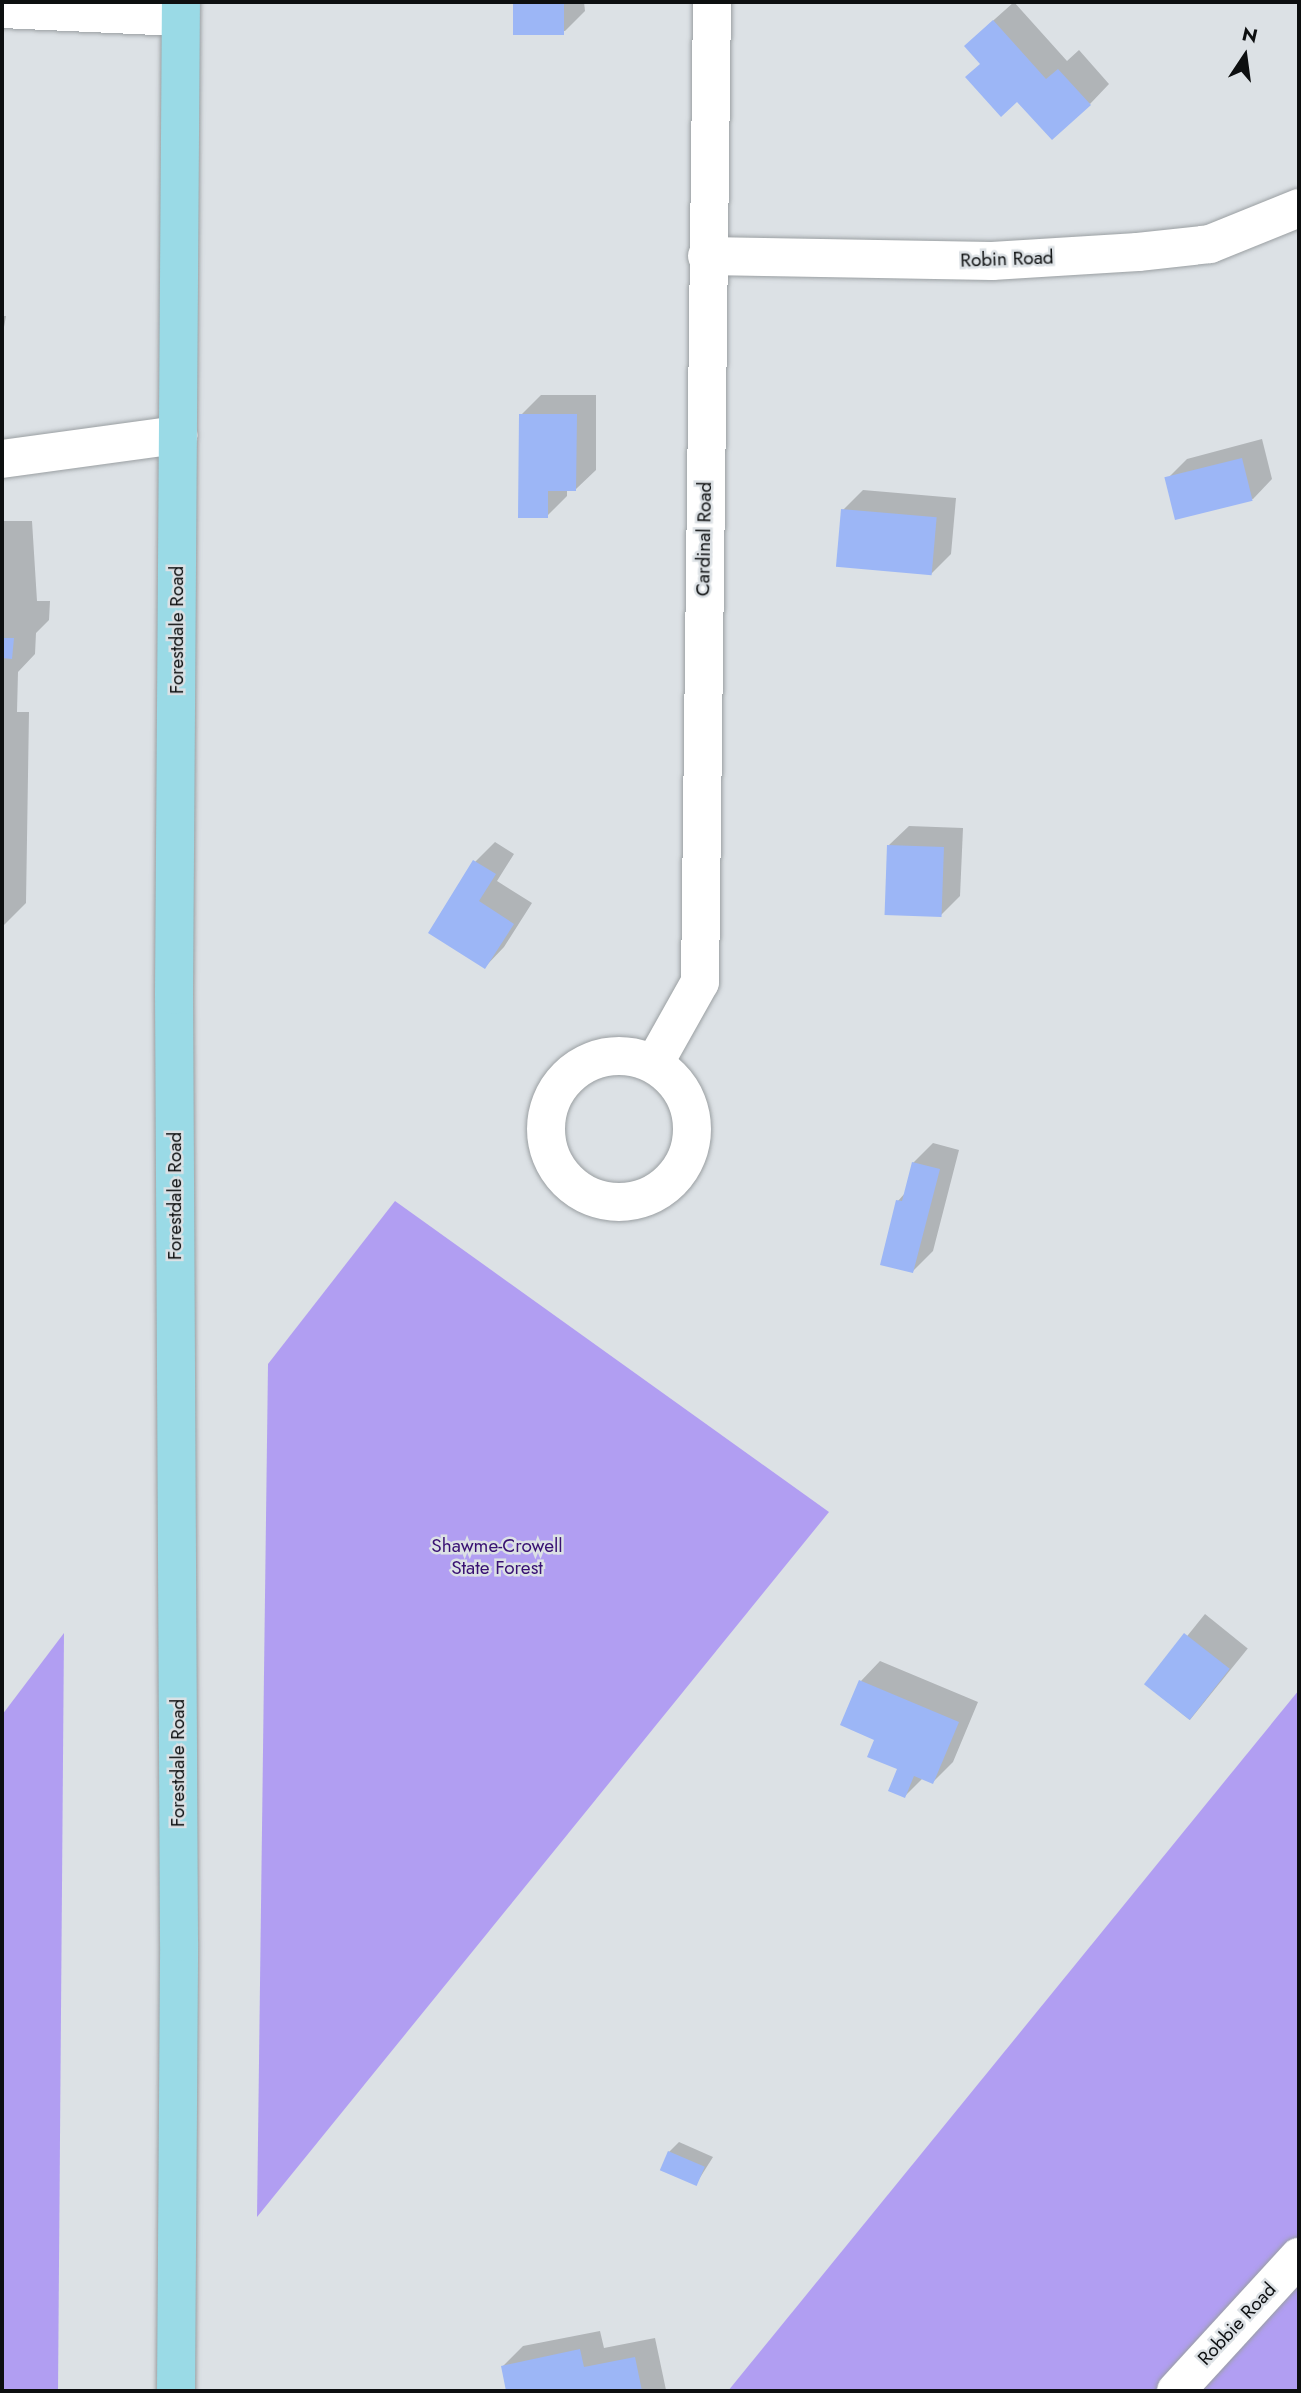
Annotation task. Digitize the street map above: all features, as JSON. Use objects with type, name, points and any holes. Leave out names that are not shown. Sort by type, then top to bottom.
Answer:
[{"type":"main road","name":"Forestdale Road","points":[[176,2391],[179,1928],[174,982],[181,9]]},
{"type":"street","name":"Cardinal Road","points":[[654,1064],[700,982],[712,2]]},
{"type":"street","points":[[2,9],[181,9]]},
{"type":"street","name":"Robin Road","points":[[707,256],[992,261],[1138,251],[1210,244],[1299,208]]},
{"type":"street","points":[[2,459],[178,435]]},
{"type":"street","name":"Robbie Road","points":[[1176,2391],[1299,2257]]},
{"type":"green space","name":"Shawme-Crowell State Forest","points":[[395,1201],[829,1512],[257,2217],[268,1364]]},
{"type":"green space","points":[[64,1633],[58,2391],[2,2391],[2,1715]]},
{"type":"green space","points":[[1299,1690],[1299,2391],[728,2391]]},
{"type":"building","points":[[513,2],[564,2],[564,35],[513,35]]},
{"type":"building","points":[[993,20],[1046,79],[1058,69],[1091,105],[1052,140],[1017,102],[1001,117],[965,77],[980,64],[964,46]]},
{"type":"building","points":[[519,414],[577,414],[576,491],[548,491],[548,518],[518,518]]},
{"type":"building","points":[[1242,458],[1253,501],[1175,520],[1164,477]]},
{"type":"building","points":[[841,509],[937,517],[932,575],[836,567]]},
{"type":"building","points":[[2,638],[14,638],[12,659],[2,658]]},
{"type":"building","points":[[887,845],[944,847],[942,917],[885,915]]},
{"type":"building","points":[[473,860],[496,874],[479,901],[514,924],[485,969],[428,933]]},
{"type":"building","points":[[912,1162],[940,1169],[913,1273],[880,1265],[896,1200],[902,1201]]},
{"type":"building","points":[[1184,1633],[1230,1669],[1190,1720],[1144,1684]]},
{"type":"building","points":[[859,1680],[959,1722],[933,1784],[914,1776],[905,1798],[888,1791],[897,1769],[867,1757],[874,1740],[840,1725]]},
{"type":"building","points":[[668,2151],[705,2167],[697,2186],[660,2170]]},
{"type":"building","points":[[580,2349],[584,2367],[635,2357],[642,2391],[506,2391],[501,2366]]}]
